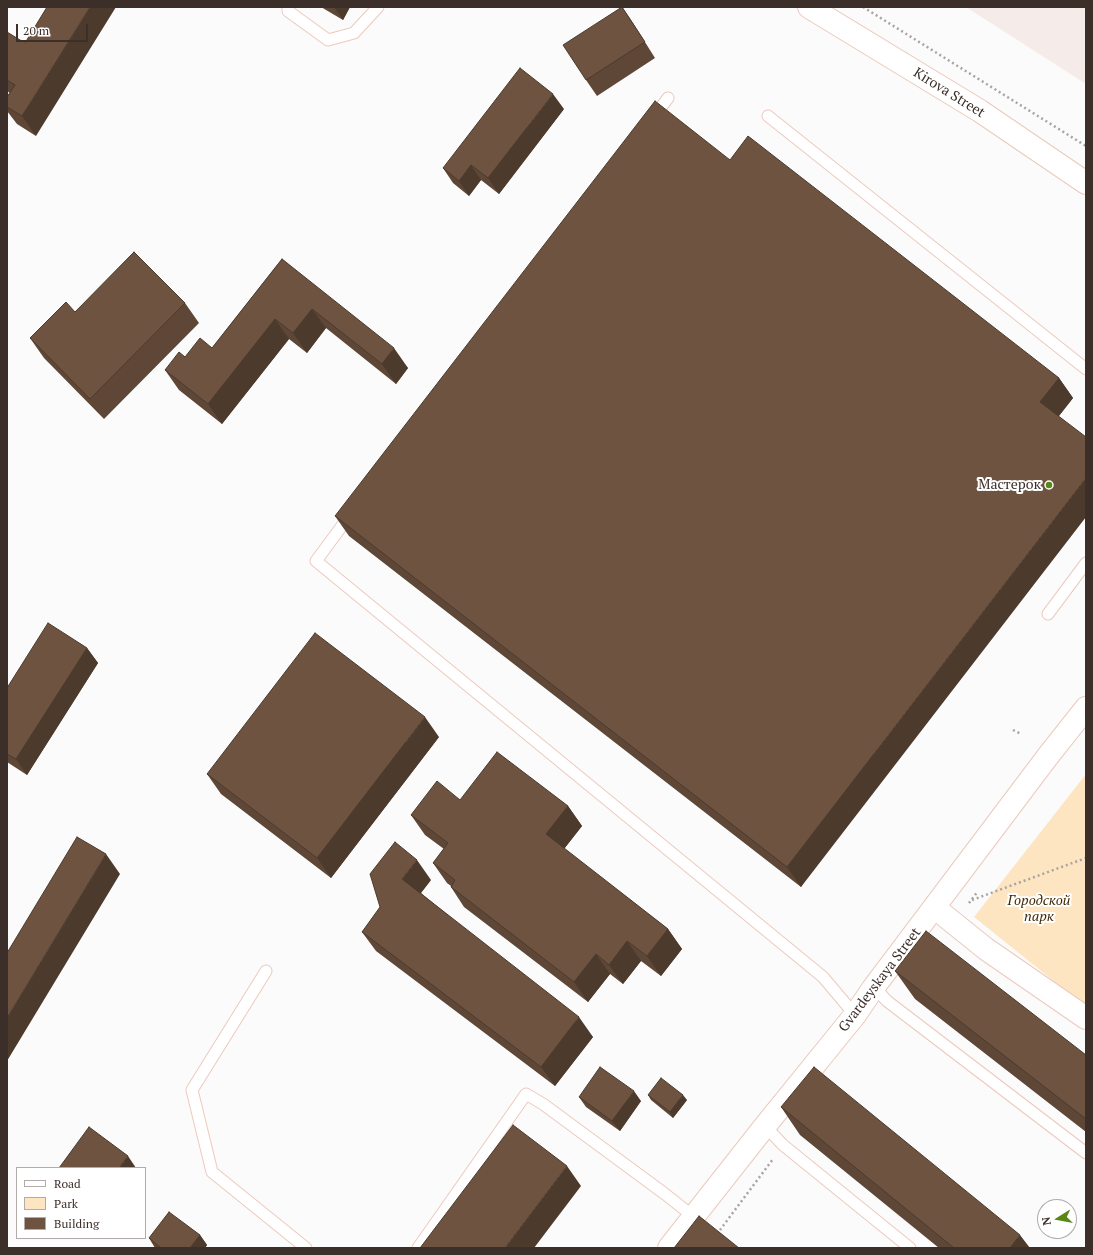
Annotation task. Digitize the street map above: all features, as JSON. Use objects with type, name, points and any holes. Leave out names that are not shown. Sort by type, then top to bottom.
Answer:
[{"type":"street","name":"Kirova Street","points":[[809,7],[980,111],[1086,183]]},
{"type":"street","name":"Gvardeyskaya Street","points":[[669,1248],[855,1015],[874,987],[1048,756],[1086,708]]},
{"type":"street","points":[[935,908],[986,949],[1086,1018]]},
{"type":"lane","points":[[288,7],[288,11],[328,40],[354,34],[378,7]]},
{"type":"lane","points":[[649,124],[668,98]]},
{"type":"lane","points":[[768,116],[1086,369]]},
{"type":"lane","points":[[359,504],[316,561],[823,977],[855,1015]]},
{"type":"lane","points":[[1048,614],[1086,563]]},
{"type":"lane","points":[[266,971],[192,1090],[212,1172],[306,1248]]},
{"type":"lane","points":[[874,987],[887,1001],[1086,1153]]},
{"type":"lane","points":[[418,1248],[526,1094],[543,1104],[652,1184],[694,1217]]},
{"type":"lane","points":[[765,1126],[783,1145],[910,1248]]},
{"type":"path","points":[[863,7],[1086,146]]},
{"type":"path","points":[[1013,730],[1021,734]]},
{"type":"path","points":[[972,900],[1086,858]]},
{"type":"shaded area","points":[[966,7],[1086,7],[1086,84],[972,11]]},
{"type":"green space","name":"Городской парк","points":[[1086,774],[1086,1007],[974,917]]},
{"type":"building","points":[[47,7],[90,7],[22,116],[7,107],[7,97],[15,85],[7,80],[7,32],[25,43]]},
{"type":"building","points":[[622,7],[645,42],[586,80],[563,45]]},
{"type":"building","points":[[520,68],[553,94],[488,178],[471,165],[459,181],[443,168]]},
{"type":"building","points":[[655,101],[730,160],[748,136],[1059,378],[1040,402],[1086,437],[1086,478],[787,867],[335,516]]},
{"type":"building","points":[[134,252],[185,303],[90,399],[30,338],[66,302],[75,312]]},
{"type":"building","points":[[282,259],[394,348],[382,364],[312,309],[293,333],[275,319],[208,404],[165,370],[179,352],[185,357],[200,338],[212,348]]},
{"type":"building","points":[[48,623],[87,648],[16,759],[7,754],[7,688]]},
{"type":"building","points":[[315,633],[425,717],[317,858],[207,774]]},
{"type":"building","points":[[497,752],[568,806],[546,834],[668,929],[647,956],[627,941],[609,965],[596,954],[574,982],[451,887],[455,880],[433,863],[448,843],[411,815],[437,781],[460,800]]},
{"type":"building","points":[[77,837],[106,854],[7,1018],[7,953]]},
{"type":"building","points":[[395,842],[417,860],[402,879],[579,1017],[541,1067],[362,932],[380,907],[370,874]]},
{"type":"building","points":[[926,931],[1086,1055],[1086,1119],[895,971]]},
{"type":"building","points":[[600,1067],[634,1091],[612,1121],[579,1097]]},
{"type":"building","points":[[814,1067],[1020,1235],[1010,1248],[954,1248],[781,1107]]},
{"type":"building","points":[[661,1078],[683,1095],[670,1112],[648,1095]]},
{"type":"building","points":[[513,1125],[567,1166],[505,1248],[420,1248]]},
{"type":"building","points":[[89,1127],[128,1156],[120,1167],[60,1167]]},
{"type":"building","points":[[169,1212],[200,1235],[190,1248],[161,1248],[149,1238]]},
{"type":"building","points":[[699,1216],[739,1248],[674,1248]]},
{"type":"place","name":"Мастерок","points":[[1049,485]]}]
